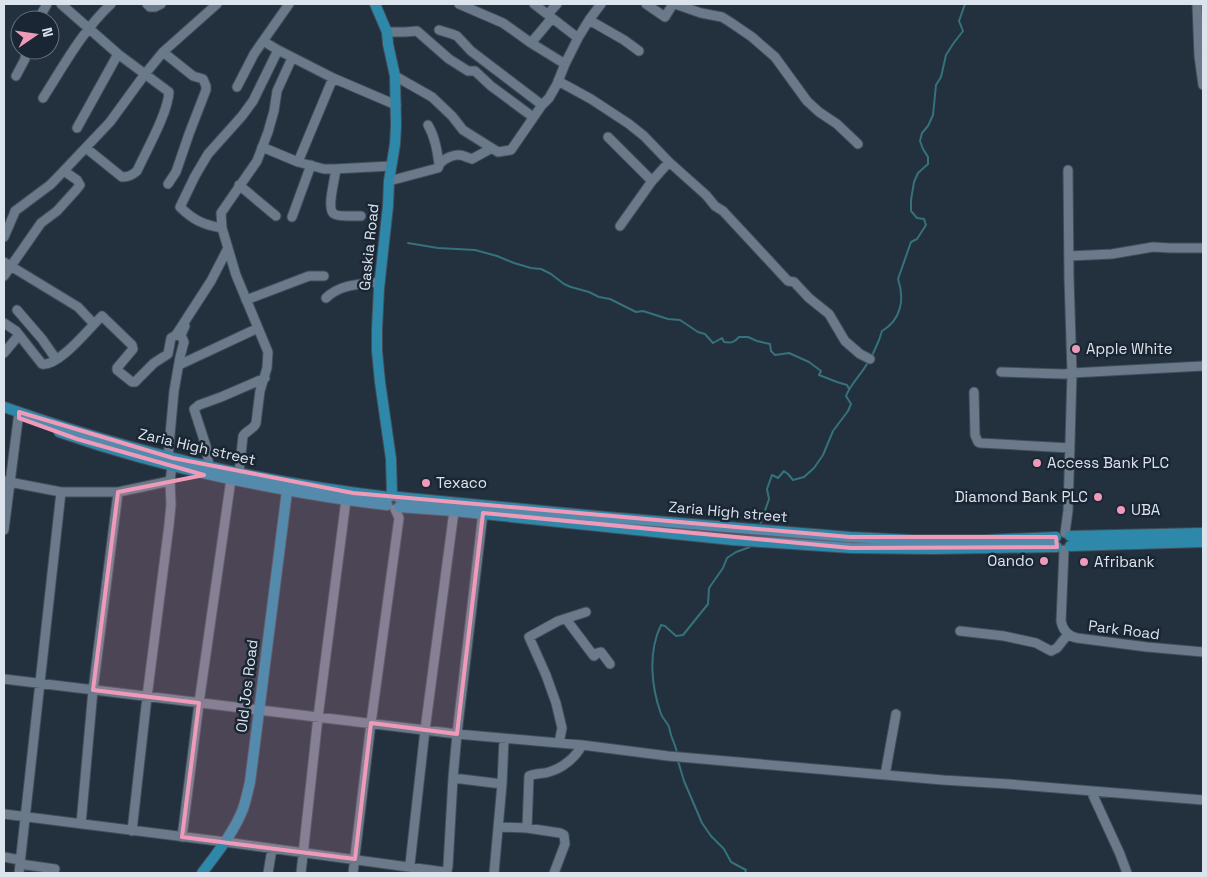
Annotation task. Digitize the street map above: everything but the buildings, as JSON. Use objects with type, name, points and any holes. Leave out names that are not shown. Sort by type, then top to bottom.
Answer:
[{"type":"main road","name":"Gaskia Road","points":[[375,4],[387,32],[395,76],[395,144],[389,181],[377,329],[381,389],[391,459],[393,502]]},
{"type":"main road","name":"Zaria High street","points":[[4,406],[19,415],[121,453],[235,476],[288,491],[346,500],[607,517],[850,537],[913,540],[1064,541]]},
{"type":"main road","name":"Zaria High street","points":[[4,413],[19,415]]},
{"type":"main road","name":"Zaria High street","points":[[170,462],[209,466],[235,476],[318,488],[393,502],[483,514],[732,540],[851,548],[932,549],[1064,541]]},
{"type":"main road","name":"Old Jos Road","points":[[202,873],[236,824],[248,793],[288,491]]},
{"type":"main road","points":[[1064,541],[1203,533]]},
{"type":"main road","points":[[1064,541],[1203,542]]},
{"type":"street","points":[[62,4],[118,54],[169,92],[168,101],[137,170],[128,177],[122,177],[86,148]]},
{"type":"street","points":[[43,98],[88,28],[112,4]]},
{"type":"street","points":[[147,4],[153,8],[160,4]]},
{"type":"street","points":[[4,236],[15,211],[50,185],[64,171],[114,117],[163,52],[217,4]]},
{"type":"street","points":[[238,87],[254,54],[289,4]]},
{"type":"street","points":[[459,4],[503,23],[565,64]]},
{"type":"street","points":[[534,4],[578,38]]},
{"type":"street","points":[[531,43],[557,4]]},
{"type":"street","points":[[395,76],[432,97],[452,116],[463,130],[498,152],[511,150],[542,105],[549,98],[578,38],[601,4]]},
{"type":"street","points":[[646,4],[665,17],[674,4],[701,13],[722,17],[730,22],[752,37],[774,57],[806,100],[819,112],[837,124],[858,144]]},
{"type":"street","points":[[1197,4],[1199,56],[1203,85]]},
{"type":"street","points":[[589,20],[639,51]]},
{"type":"street","points":[[439,30],[457,36],[471,51],[542,105]]},
{"type":"street","points":[[387,32],[417,31],[449,59],[468,71],[475,71],[491,86],[533,118]]},
{"type":"street","points":[[263,40],[292,58],[396,105]]},
{"type":"street","points":[[222,228],[206,225],[198,221],[180,207],[194,176],[208,154],[253,101],[278,50]]},
{"type":"street","points":[[163,52],[193,76],[203,79],[206,86],[176,172],[168,184]]},
{"type":"street","points":[[78,128],[118,54]]},
{"type":"street","points":[[182,837],[199,703],[235,476],[243,436],[255,426],[260,391],[267,368],[268,352],[236,275],[222,228],[221,213],[257,161],[274,111],[277,91],[292,58]]},
{"type":"street","points":[[16,76],[24,60]]},
{"type":"street","points":[[298,162],[333,78]]},
{"type":"street","points":[[558,81],[629,124],[644,136],[669,162],[706,195],[714,206],[723,211],[788,281],[794,282],[809,298],[829,314],[845,341],[860,354],[870,359]]},
{"type":"street","points":[[428,125],[436,145],[439,164]]},
{"type":"street","points":[[608,137],[652,181]]},
{"type":"street","points":[[262,148],[298,162],[324,169],[391,166]]},
{"type":"street","points":[[389,181],[436,168],[443,160],[456,155],[472,159],[492,148]]},
{"type":"street","points":[[620,226],[652,181],[669,162]]},
{"type":"street","points":[[292,217],[311,165]]},
{"type":"street","points":[[336,169],[330,203],[333,214],[360,216]]},
{"type":"street","name":"Park Road","points":[[1068,170],[1072,373],[1068,518],[1064,541],[1062,627],[1068,634],[1077,638],[1203,652]]},
{"type":"street","points":[[4,276],[7,264],[41,223],[57,211],[80,185],[77,180],[64,171]]},
{"type":"street","points":[[239,185],[276,216]]},
{"type":"street","points":[[1069,256],[1112,254],[1153,247],[1203,248]]},
{"type":"street","points":[[4,323],[16,331],[42,364],[47,364],[75,344],[102,316],[132,345],[133,349],[117,370],[134,382],[154,363],[168,354],[171,338],[176,335],[211,281],[228,248]]},
{"type":"street","points":[[7,264],[78,307],[94,324]]},
{"type":"street","points":[[246,300],[309,276],[324,276]]},
{"type":"street","points":[[326,298],[340,288],[380,282]]},
{"type":"street","points":[[17,310],[42,339],[56,359]]},
{"type":"street","points":[[132,831],[171,505],[170,462],[174,391],[184,342],[181,335],[190,314]]},
{"type":"street","points":[[178,365],[258,328]]},
{"type":"street","points":[[4,353],[19,335]]},
{"type":"street","points":[[1001,372],[1063,374],[1203,366]]},
{"type":"street","points":[[209,466],[206,446],[194,409],[199,404],[214,400],[264,378]]},
{"type":"street","points":[[974,392],[975,435],[978,442],[1070,448]]},
{"type":"street","points":[[4,530],[7,482],[19,415]]},
{"type":"street","points":[[7,482],[61,492],[118,492],[170,481]]},
{"type":"street","points":[[19,866],[61,492]]},
{"type":"street","points":[[81,824],[93,690],[118,492]]},
{"type":"street","points":[[301,873],[318,717],[346,500]]},
{"type":"street","points":[[353,873],[399,518],[393,502]]},
{"type":"street","points":[[410,870],[425,730],[454,510]]},
{"type":"street","points":[[4,814],[356,859],[410,870],[445,872],[448,866],[457,734],[483,514]]},
{"type":"street","points":[[559,743],[562,728],[558,710],[546,675],[529,637],[558,621],[586,612]]},
{"type":"street","points":[[566,619],[594,656],[601,652],[610,664]]},
{"type":"street","points":[[960,631],[1004,636],[1036,643],[1051,650],[1057,648],[1068,634]]},
{"type":"street","points":[[4,678],[457,734],[582,744],[668,756],[1203,800]]},
{"type":"street","points":[[885,775],[896,714]]},
{"type":"street","points":[[494,873],[504,739]]},
{"type":"street","points":[[527,828],[529,776],[547,773],[559,768],[576,755],[582,744]]},
{"type":"street","points":[[453,778],[502,784]]},
{"type":"street","points":[[1091,791],[1127,873]]},
{"type":"street","points":[[498,827],[527,828],[564,835],[565,844],[554,873]]},
{"type":"street","points":[[268,873],[272,848]]},
{"type":"street","points":[[4,857],[19,866],[55,869]]},
{"type":"highlighted area","points":[[19,412],[173,458],[353,493],[850,537],[1056,537],[1057,547],[851,548],[483,513],[457,734],[371,723],[355,859],[182,837],[199,703],[93,690],[118,492],[204,475],[77,439],[19,418]]},
{"type":"waterway","points":[[872,356],[882,331],[894,321],[900,308],[901,294],[898,279],[911,242],[917,239],[926,225],[924,219],[917,218],[911,211],[914,182],[918,173],[928,164],[928,157],[920,141],[922,133],[933,115],[936,85],[941,77],[946,55],[963,31],[959,21],[965,4]]},
{"type":"waterway","points":[[408,243],[438,248],[475,250],[531,268],[541,269],[564,284],[599,297],[610,299],[636,312],[643,311],[668,319],[680,320],[698,332],[705,334],[713,343],[722,338],[724,342],[731,342],[739,337],[748,337],[770,344],[771,351],[775,355],[789,353],[809,362],[821,371],[819,375],[847,385],[849,389]]},
{"type":"waterway","points":[[760,525],[769,499],[767,489],[772,475],[778,478],[784,471],[793,480],[804,477],[814,468],[823,455],[833,431],[848,411],[851,404],[846,396],[868,362]]},
{"type":"waterway","points":[[677,753],[669,727],[661,714],[653,681],[652,669],[657,635],[661,625],[665,626],[676,636],[683,635],[708,604],[709,588],[723,568],[727,558],[751,545]]},
{"type":"waterway","points":[[678,761],[684,781],[702,823],[711,836],[724,849],[731,862],[746,870],[745,873]]},
{"type":"place","name":"Apple White","points":[[1076,349]]},
{"type":"place","name":"Access Bank PLC","points":[[1037,463]]},
{"type":"place","name":"Texaco","points":[[426,483]]},
{"type":"place","name":"Diamond Bank PLC","points":[[1098,497]]},
{"type":"place","name":"UBA","points":[[1121,510]]},
{"type":"place","name":"Oando","points":[[1044,561]]},
{"type":"place","name":"Afribank","points":[[1084,562]]}]
